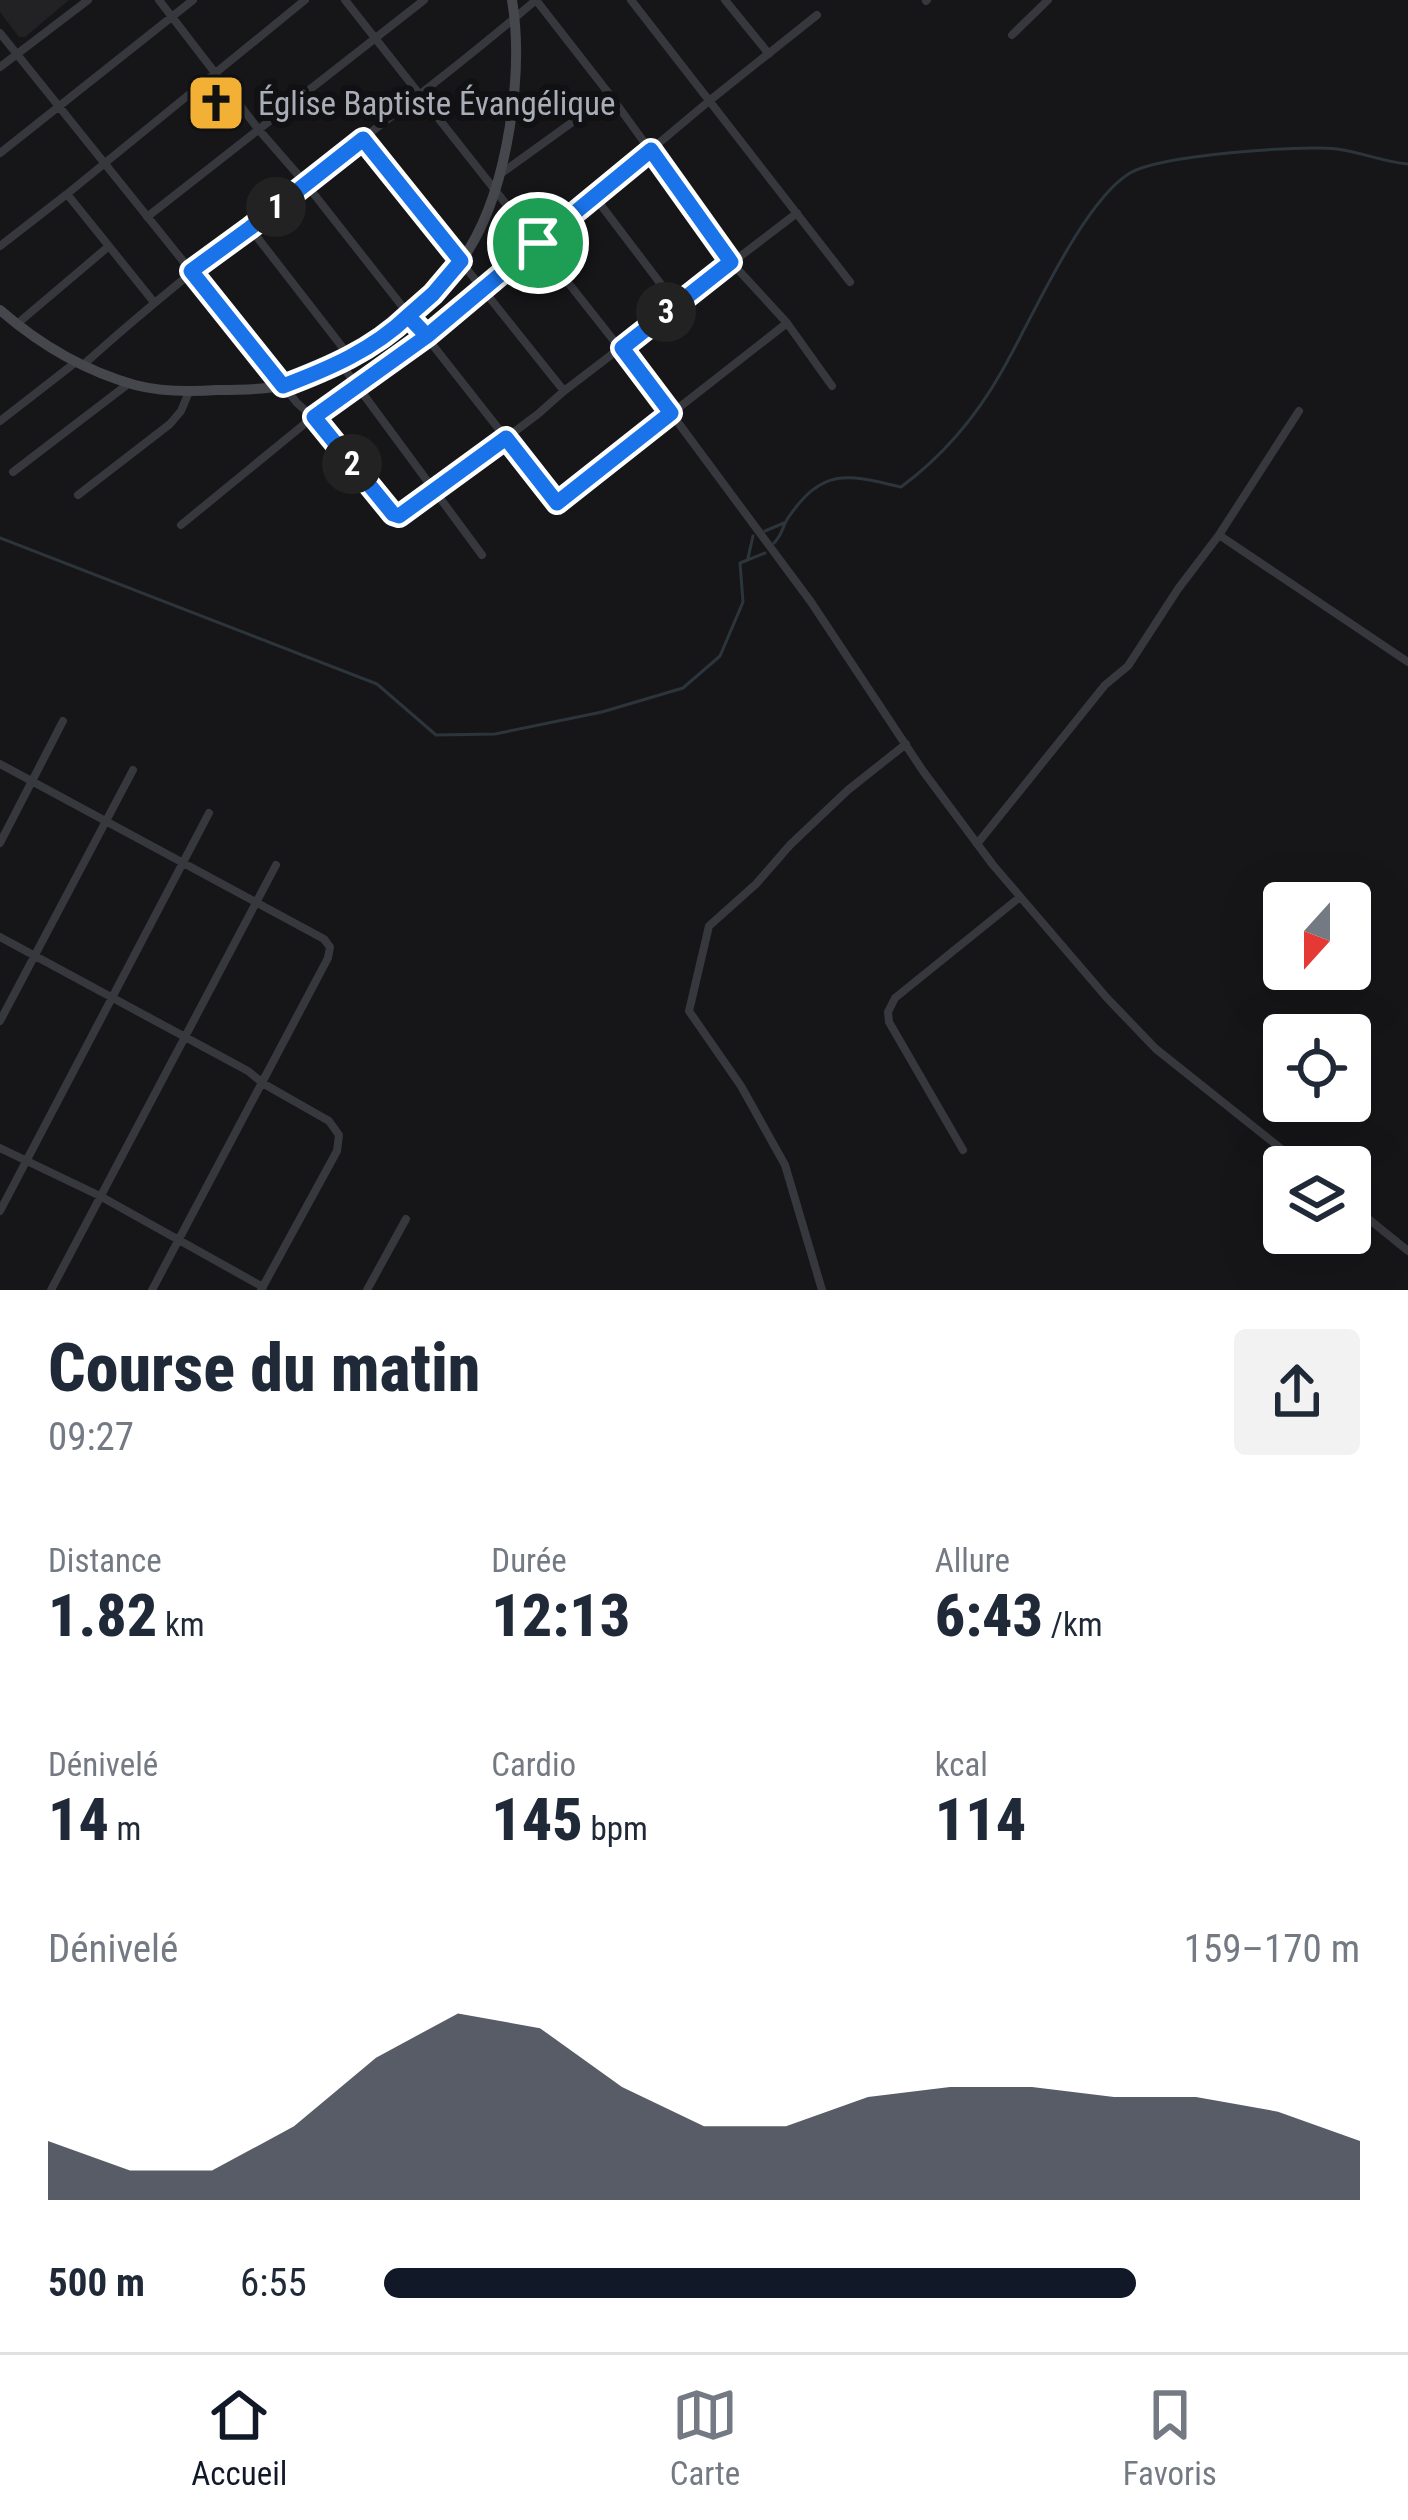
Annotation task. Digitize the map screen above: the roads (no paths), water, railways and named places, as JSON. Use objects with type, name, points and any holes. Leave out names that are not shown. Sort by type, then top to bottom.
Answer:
[{"type":"street","points":[[0,68],[88,0]]},
{"type":"street","points":[[159,0],[557,503],[787,323]]},
{"type":"street","points":[[0,153],[193,0]]},
{"type":"street","points":[[0,246],[305,0]]},
{"type":"street","points":[[345,0],[671,413],[811,602],[977,844],[1020,897],[1156,1049],[1278,1146]]},
{"type":"street","points":[[147,218],[424,0]]},
{"type":"street","points":[[0,310],[79,363],[152,388],[189,392],[283,386],[345,360],[394,330],[433,294],[478,233],[499,175],[514,86],[512,0]]},
{"type":"street","points":[[0,406],[4,418],[79,363],[536,0],[731,262],[787,323],[832,386]]},
{"type":"street","points":[[631,0],[850,282]]},
{"type":"street","points":[[725,0],[769,54]]},
{"type":"street","points":[[1012,35],[1048,0]]},
{"type":"street","points":[[181,525],[314,417],[427,336],[818,15]]},
{"type":"street","points":[[0,33],[283,386],[396,516],[538,414],[797,213]]},
{"type":"street","points":[[499,175],[610,95]]},
{"type":"street","points":[[363,139],[563,391]]},
{"type":"street","points":[[68,194],[154,301]]},
{"type":"street","points":[[594,196],[676,304]]},
{"type":"street","points":[[250,228],[345,360],[358,388],[482,555]]},
{"type":"street","points":[[16,324],[110,247]]},
{"type":"street","points":[[13,472],[129,383]]},
{"type":"street","points":[[78,495],[170,424],[182,411],[189,392]]},
{"type":"street","points":[[977,844],[1105,685],[1128,666],[1299,411]]},
{"type":"street","points":[[1219,535],[1408,662]]},
{"type":"street","points":[[0,842],[63,721]]},
{"type":"street","points":[[822,1290],[785,1165],[741,1086],[689,1011],[709,926],[848,790],[906,745]]},
{"type":"street","points":[[0,764],[324,939],[330,947],[264,1084],[152,1290]]},
{"type":"street","points":[[0,1021],[133,770]]},
{"type":"street","points":[[0,1211],[209,813]]},
{"type":"street","points":[[52,1290],[276,865]]},
{"type":"street","points":[[962,1150],[889,1022],[888,1012],[895,998],[1020,897]]},
{"type":"street","points":[[0,937],[248,1071],[329,1120],[340,1141],[262,1289],[100,1196],[0,1148]]},
{"type":"street","points":[[367,1290],[406,1220]]},
{"type":"street","points":[[1371,1221],[1408,1251]]},
{"type":"waterway","points":[[774,543],[801,501],[825,482],[851,478],[901,487],[945,449],[992,388],[1076,235],[1112,188],[1130,173],[1199,156],[1293,149],[1337,149],[1408,164]]},
{"type":"waterway","points":[[765,531],[784,523]]},
{"type":"waterway","points":[[748,558],[753,536]]},
{"type":"waterway","points":[[0,538],[377,684],[436,735],[495,734],[602,712],[683,688],[720,656],[743,602],[740,563],[765,553]]},
{"type":"place","name":"Église Baptiste Évangélique","points":[[216,103]]}]
